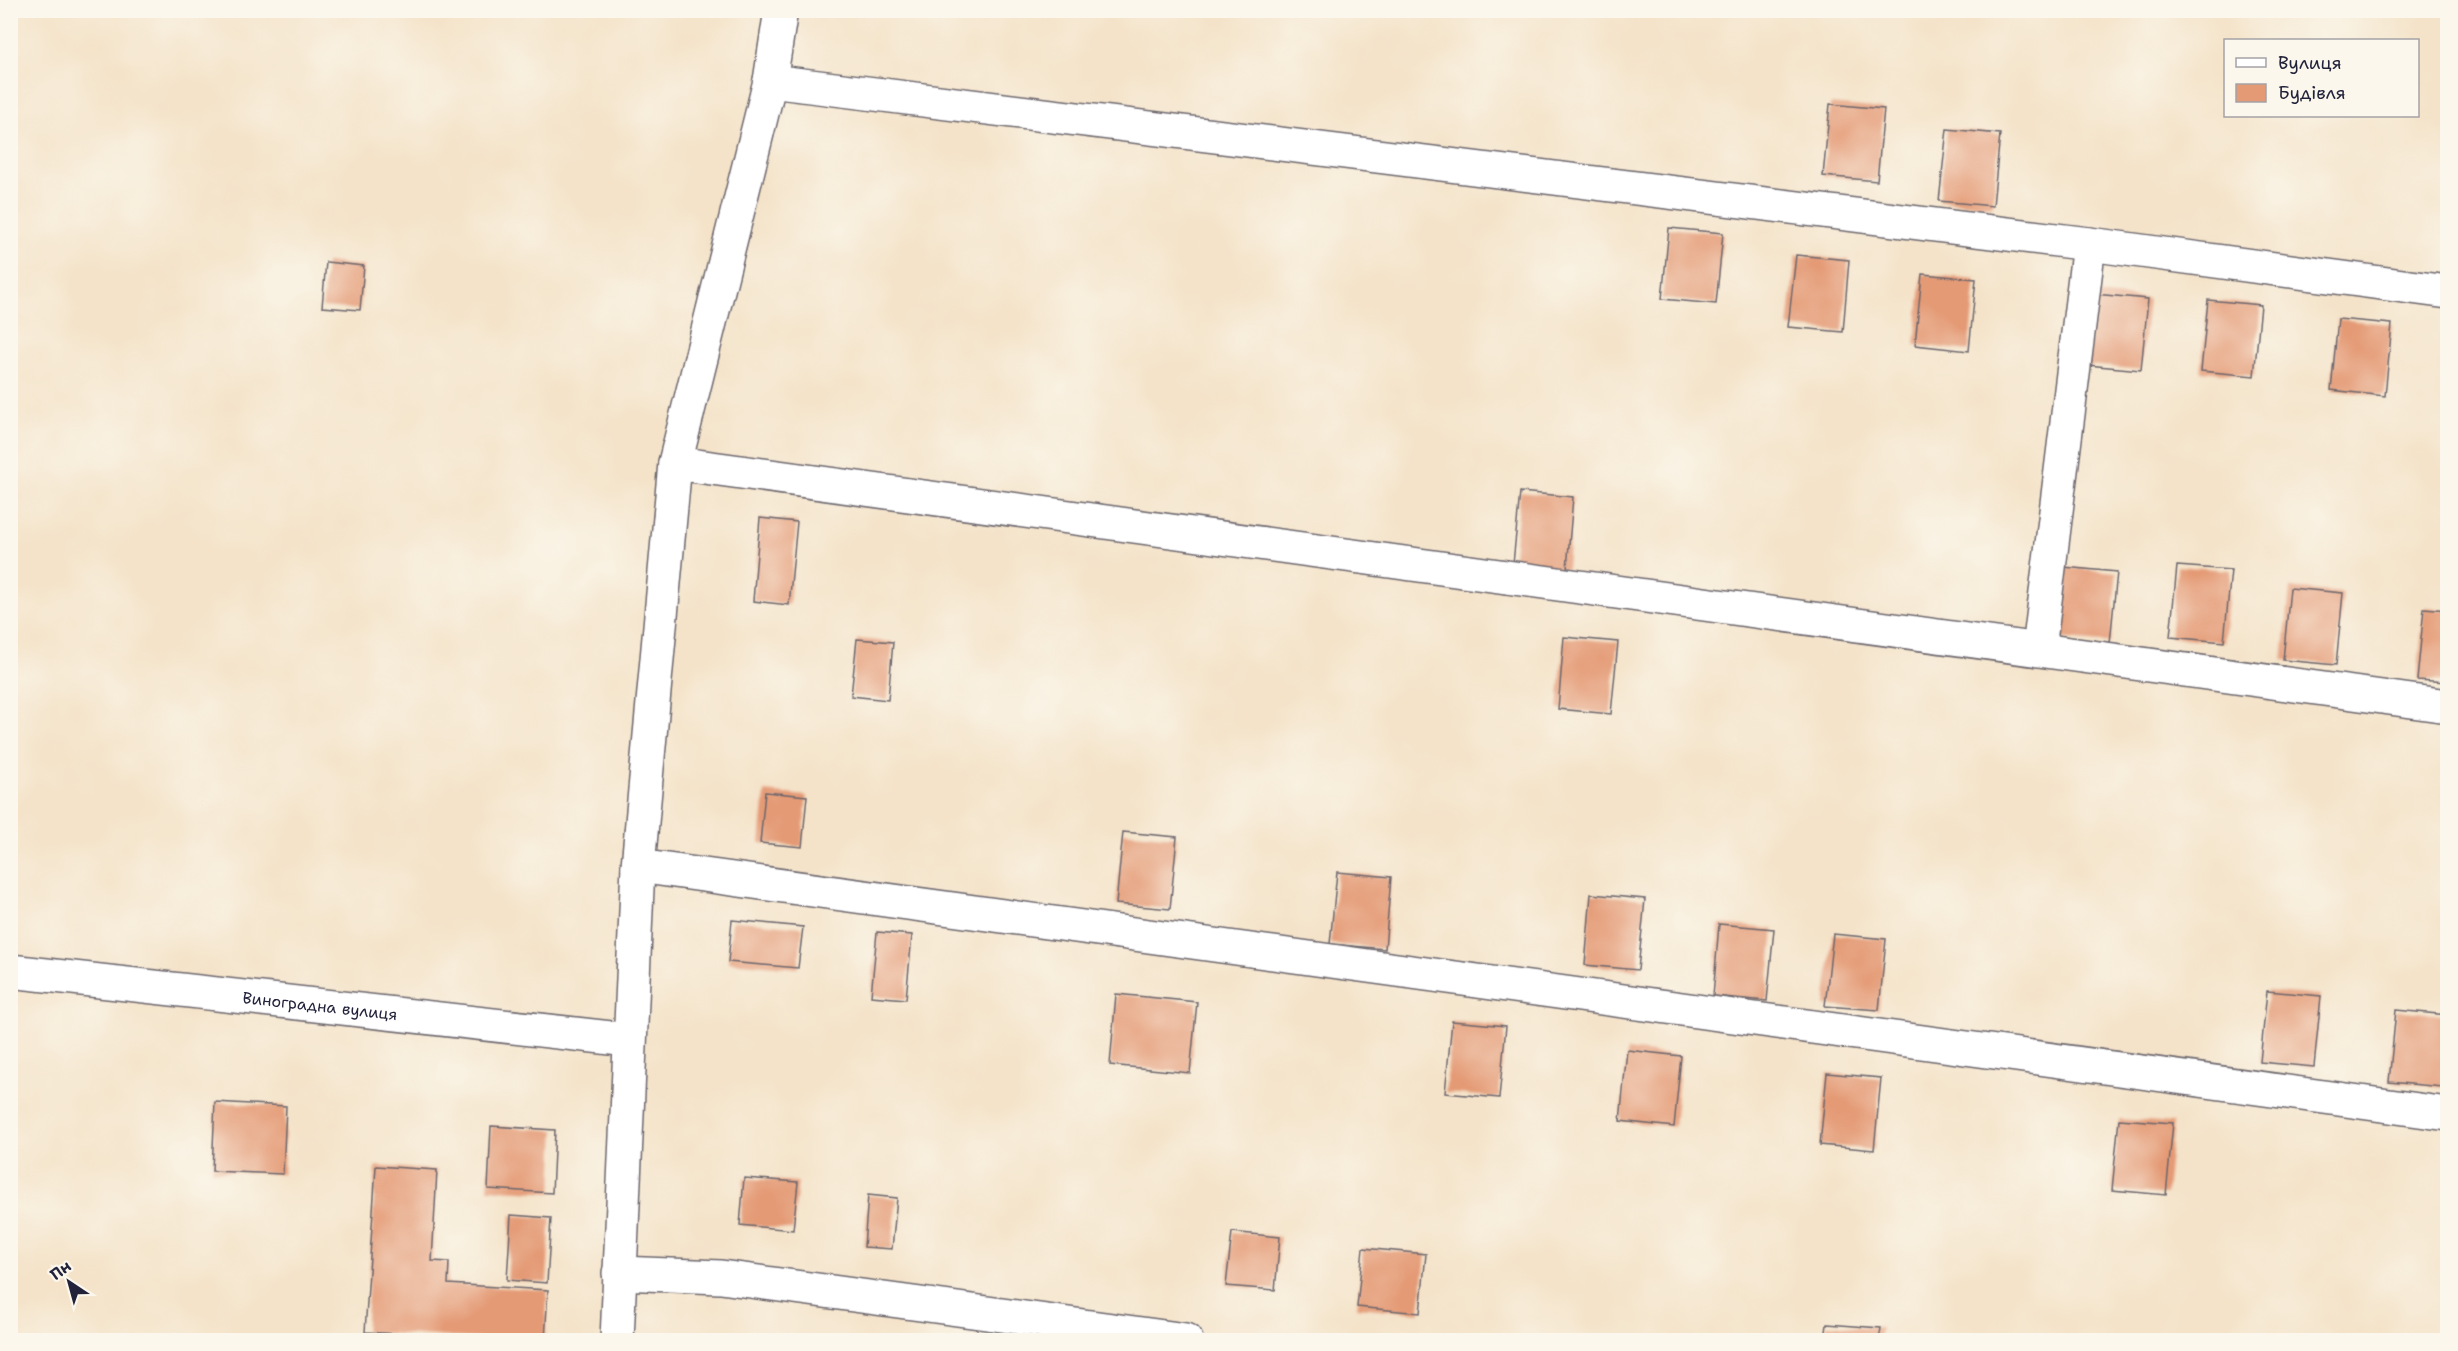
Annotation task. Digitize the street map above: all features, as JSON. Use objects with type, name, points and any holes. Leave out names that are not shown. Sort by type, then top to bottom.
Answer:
[{"type":"street","points":[[617,1341],[638,866],[675,463],[770,81],[781,10]]},
{"type":"street","points":[[770,81],[2089,244],[2448,292]]},
{"type":"street","points":[[2039,649],[2089,244]]},
{"type":"street","points":[[675,463],[2448,706]]},
{"type":"street","points":[[638,866],[2448,1114]]},
{"type":"street","name":"Виноградна вулиця","points":[[10,971],[629,1040]]},
{"type":"street","points":[[619,1273],[720,1277],[1186,1341]]},
{"type":"building","points":[[1830,104],[1884,109],[1877,181],[1823,176]]},
{"type":"building","points":[[1947,129],[2000,134],[1993,206],[1939,201]]},
{"type":"building","points":[[1669,228],[1723,233],[1716,304],[1662,299]]},
{"type":"building","points":[[1796,255],[1849,260],[1843,332],[1788,327]]},
{"type":"building","points":[[326,262],[364,266],[360,310],[322,307]]},
{"type":"building","points":[[1922,274],[1976,279],[1969,351],[1915,345]]},
{"type":"building","points":[[2094,294],[2148,299],[2141,370],[2087,365]]},
{"type":"building","points":[[2208,300],[2261,305],[2254,376],[2201,371]]},
{"type":"building","points":[[2338,319],[2392,324],[2385,396],[2331,390]]},
{"type":"building","points":[[1520,492],[1573,497],[1567,569],[1513,564]]},
{"type":"building","points":[[760,518],[797,522],[789,605],[753,601]]},
{"type":"building","points":[[2177,566],[2231,570],[2224,642],[2170,637]]},
{"type":"building","points":[[2063,567],[2117,572],[2110,643],[2056,638]]},
{"type":"building","points":[[2290,588],[2343,593],[2336,665],[2283,660]]},
{"type":"building","points":[[2424,608],[2448,610],[2448,682],[2417,680]]},
{"type":"building","points":[[1564,637],[1618,642],[1611,714],[1558,709]]},
{"type":"building","points":[[857,639],[893,642],[888,700],[851,696]]},
{"type":"building","points":[[765,792],[807,796],[802,847],[760,843]]},
{"type":"building","points":[[1123,832],[1177,837],[1170,909],[1116,904]]},
{"type":"building","points":[[1337,872],[1391,877],[1385,949],[1330,944]]},
{"type":"building","points":[[1591,894],[1645,899],[1638,970],[1585,965]]},
{"type":"building","points":[[732,920],[803,927],[798,968],[728,962]]},
{"type":"building","points":[[1719,924],[1774,929],[1767,1001],[1713,996]]},
{"type":"building","points":[[877,932],[912,935],[906,999],[871,996]]},
{"type":"building","points":[[1833,934],[1886,939],[1879,1010],[1825,1006]]},
{"type":"building","points":[[2267,991],[2321,996],[2314,1067],[2260,1062]]},
{"type":"building","points":[[1116,994],[1197,1002],[1190,1073],[1110,1065]]},
{"type":"building","points":[[2396,1010],[2448,1015],[2443,1087],[2389,1082]]},
{"type":"building","points":[[1452,1021],[1506,1026],[1499,1098],[1445,1093]]},
{"type":"building","points":[[1627,1050],[1681,1056],[1674,1127],[1620,1121]]},
{"type":"building","points":[[1827,1073],[1881,1078],[1874,1150],[1820,1145]]},
{"type":"building","points":[[215,1102],[286,1106],[283,1174],[212,1171]]},
{"type":"building","points":[[2119,1119],[2173,1123],[2166,1195],[2112,1190]]},
{"type":"building","points":[[491,1126],[555,1130],[552,1193],[488,1189]]},
{"type":"building","points":[[376,1166],[437,1170],[432,1261],[449,1262],[448,1284],[548,1290],[545,1340],[499,1340],[365,1332]]},
{"type":"building","points":[[744,1178],[798,1182],[793,1230],[740,1225]]},
{"type":"building","points":[[868,1195],[897,1198],[892,1249],[864,1247]]},
{"type":"building","points":[[511,1215],[551,1218],[547,1283],[507,1280]]},
{"type":"building","points":[[1232,1232],[1280,1237],[1275,1290],[1226,1286]]},
{"type":"building","points":[[1363,1248],[1426,1254],[1420,1313],[1357,1307]]},
{"type":"building","points":[[1827,1324],[1881,1328],[1879,1340],[1825,1340]]}]
